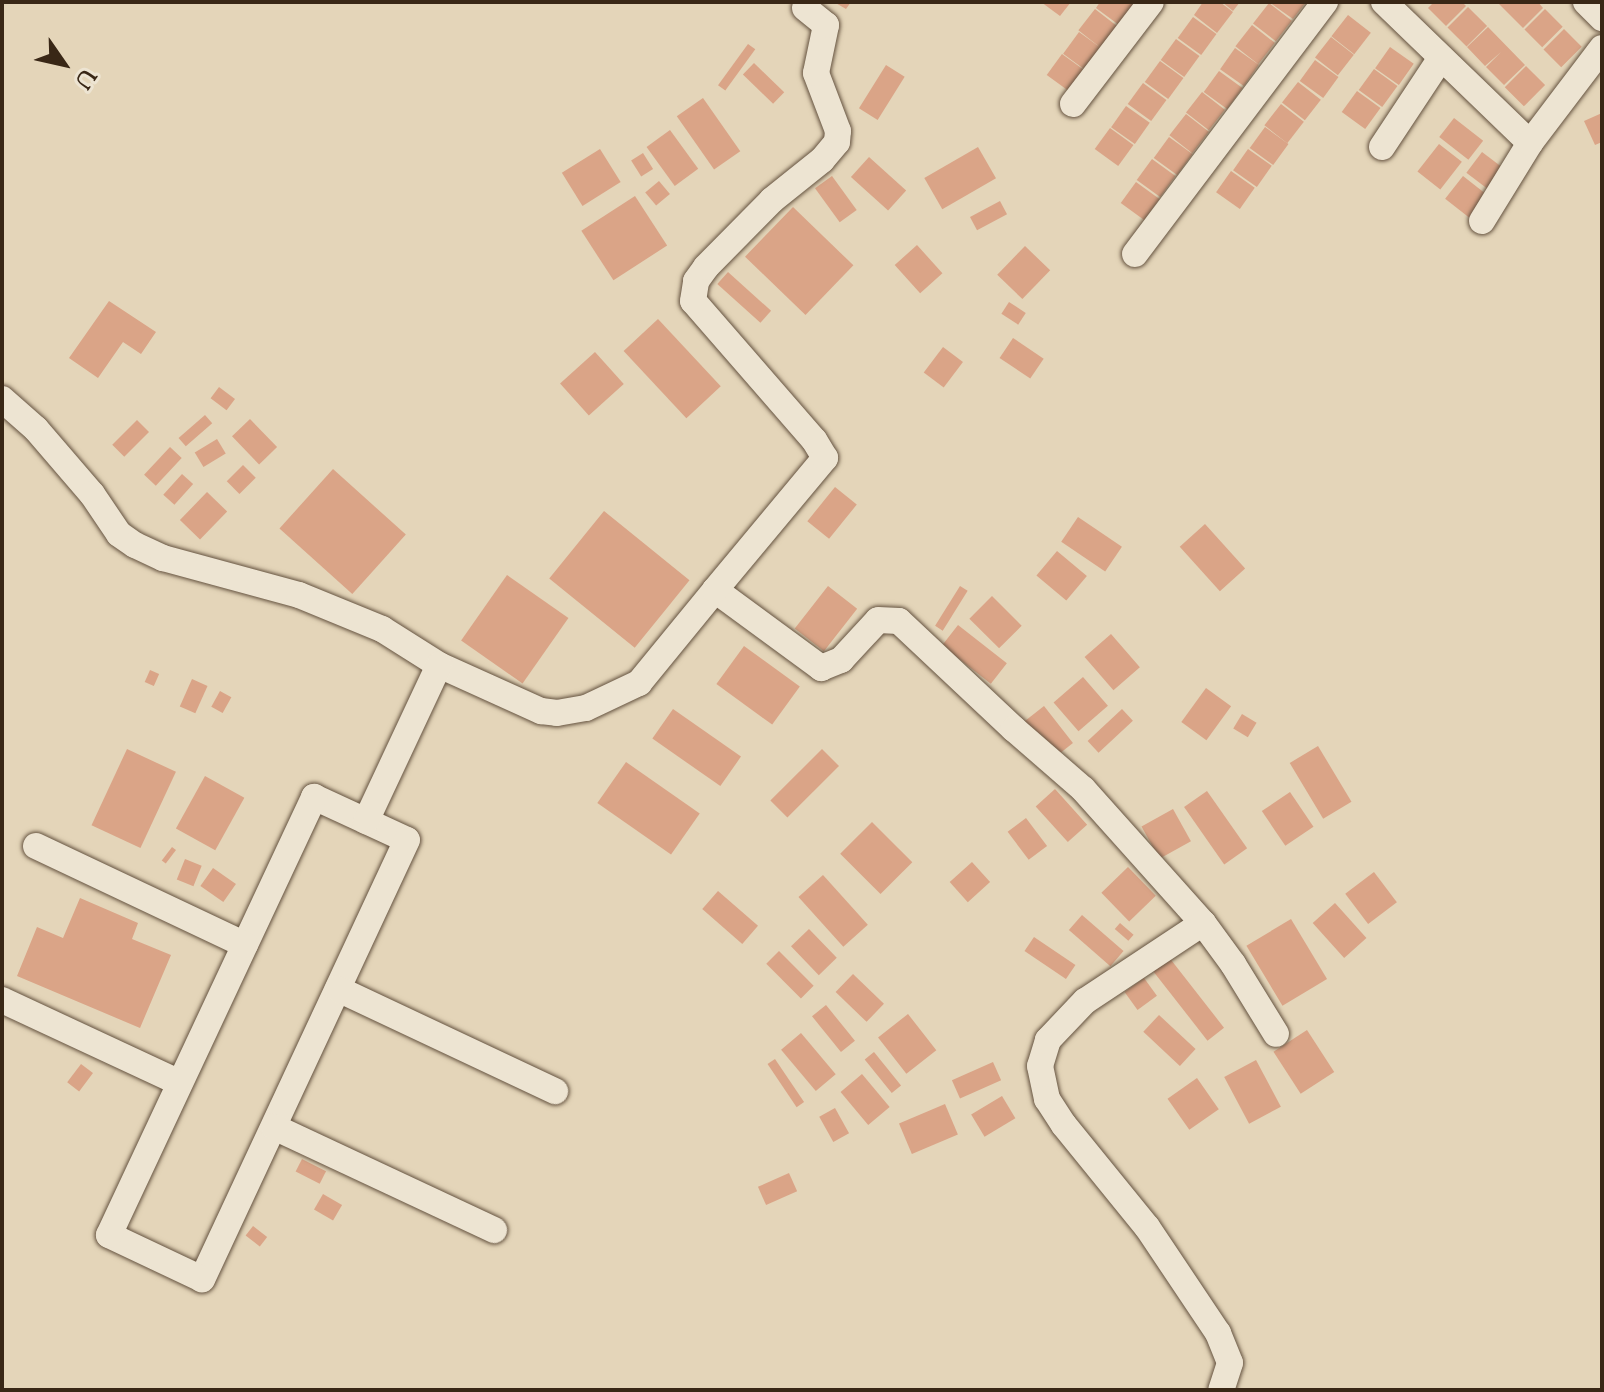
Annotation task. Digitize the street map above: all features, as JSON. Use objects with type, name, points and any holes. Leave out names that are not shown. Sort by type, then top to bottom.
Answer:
[{"type":"street","points":[[1073,104],[1151,2]]},
{"type":"street","points":[[1135,254],[1325,2]]},
{"type":"street","points":[[1384,2],[1530,143]]},
{"type":"street","points":[[1586,2],[1602,18]]},
{"type":"street","points":[[2,399],[36,429],[124,539],[163,558],[299,595],[382,629],[439,665],[541,711],[557,713],[586,708],[639,683],[825,458],[814,440],[693,301],[696,281],[706,267],[772,200],[822,160],[837,142],[838,131],[816,73],[826,25],[805,8]]},
{"type":"street","points":[[1482,221],[1530,143],[1601,51]]},
{"type":"street","points":[[1382,147],[1441,58]]},
{"type":"street","points":[[715,590],[821,668],[841,660],[878,620],[899,621],[1083,789],[1203,923],[1233,964],[1276,1034]]},
{"type":"street","points":[[366,821],[439,665]]},
{"type":"street","points":[[314,797],[407,840],[202,1279],[109,1235],[245,945],[314,797]]},
{"type":"street","points":[[36,846],[245,945]]},
{"type":"street","points":[[1203,923],[1085,1001],[1048,1040],[1040,1066],[1047,1099],[1064,1125],[1147,1227],[1218,1333],[1230,1363],[1221,1390]]},
{"type":"street","points":[[338,989],[555,1091]]},
{"type":"street","points":[[2,1000],[180,1083]]},
{"type":"street","points":[[274,1127],[494,1230]]},
{"type":"building","points":[[834,2],[851,2],[846,9]]},
{"type":"building","points":[[1041,2],[1071,2],[1060,16]]},
{"type":"building","points":[[1100,2],[1131,2],[1135,5],[1119,25],[1096,8]]},
{"type":"building","points":[[1203,2],[1220,2],[1233,12],[1217,33],[1194,15]]},
{"type":"building","points":[[1222,2],[1240,2],[1233,11]]},
{"type":"building","points":[[1269,2],[1306,2],[1293,19]]},
{"type":"building","points":[[1434,2],[1462,2],[1466,6],[1446,26],[1428,8]]},
{"type":"building","points":[[1497,2],[1538,2],[1543,8],[1523,28]]},
{"type":"building","points":[[1269,3],[1292,21],[1276,41],[1253,23]]},
{"type":"building","points":[[1468,7],[1487,26],[1467,47],[1447,28]]},
{"type":"building","points":[[1095,9],[1118,27],[1101,48],[1078,30]]},
{"type":"building","points":[[1545,9],[1563,27],[1542,47],[1524,30]]},
{"type":"building","points":[[1348,15],[1371,33],[1354,54],[1331,36]]},
{"type":"building","points":[[1193,17],[1216,34],[1201,55],[1178,38]]},
{"type":"building","points":[[1252,25],[1275,43],[1258,64],[1235,46]]},
{"type":"building","points":[[1488,27],[1525,65],[1504,85],[1486,67],[1501,52],[1485,66],[1467,47]]},
{"type":"building","points":[[1564,29],[1582,47],[1561,67],[1543,50]]},
{"type":"building","points":[[1079,32],[1102,49],[1087,71],[1063,54]]},
{"type":"building","points":[[1331,37],[1354,55],[1338,75],[1315,57]]},
{"type":"building","points":[[1176,39],[1199,56],[1184,77],[1161,60]]},
{"type":"building","points":[[748,44],[755,49],[725,91],[718,85]]},
{"type":"building","points":[[1390,47],[1414,64],[1399,85],[1375,68]]},
{"type":"building","points":[[1235,48],[1259,65],[1244,86],[1220,69]]},
{"type":"building","points":[[1062,54],[1085,71],[1070,92],[1047,75]]},
{"type":"building","points":[[1315,60],[1338,77],[1323,98],[1300,81]]},
{"type":"building","points":[[1160,61],[1183,78],[1168,99],[1145,82]]},
{"type":"building","points":[[754,63],[784,92],[773,104],[743,75]]},
{"type":"building","points":[[886,65],[905,77],[878,120],[859,108]]},
{"type":"building","points":[[1526,66],[1545,85],[1524,106],[1505,87]]},
{"type":"building","points":[[1374,69],[1397,86],[1382,107],[1359,90]]},
{"type":"building","points":[[1219,71],[1242,88],[1227,109],[1204,92]]},
{"type":"building","points":[[1298,82],[1321,100],[1305,120],[1282,102]]},
{"type":"building","points":[[1143,83],[1166,100],[1151,121],[1128,104]]},
{"type":"building","points":[[1357,91],[1380,108],[1365,129],[1342,112]]},
{"type":"building","points":[[1202,92],[1225,110],[1209,130],[1186,112]]},
{"type":"building","points":[[703,98],[740,151],[714,170],[677,116]]},
{"type":"building","points":[[1281,104],[1304,122],[1287,143],[1264,125]]},
{"type":"building","points":[[1126,106],[1150,123],[1135,144],[1111,127]]},
{"type":"building","points":[[1602,113],[1602,142],[1595,145],[1584,121]]},
{"type":"building","points":[[1186,114],[1209,132],[1192,153],[1169,135]]},
{"type":"building","points":[[1454,118],[1483,141],[1468,160],[1439,137]]},
{"type":"building","points":[[1265,127],[1288,144],[1273,165],[1250,148]]},
{"type":"building","points":[[1110,128],[1133,145],[1118,166],[1095,149]]},
{"type":"building","points":[[670,130],[698,169],[675,186],[647,147]]},
{"type":"building","points":[[1169,137],[1192,154],[1177,175],[1154,158]]},
{"type":"building","points":[[1439,144],[1462,162],[1440,189],[1417,172]]},
{"type":"building","points":[[978,147],[996,178],[942,209],[924,178]]},
{"type":"building","points":[[600,149],[621,182],[583,206],[562,173]]},
{"type":"building","points":[[1248,149],[1272,166],[1257,187],[1233,170]]},
{"type":"building","points":[[1482,152],[1507,171],[1491,191],[1466,173]]},
{"type":"building","points":[[643,153],[653,169],[641,177],[631,160]]},
{"type":"building","points":[[869,157],[906,190],[888,211],[851,177]]},
{"type":"building","points":[[1152,159],[1175,176],[1160,197],[1137,180]]},
{"type":"building","points":[[1231,171],[1255,188],[1240,209],[1216,192]]},
{"type":"building","points":[[832,176],[857,210],[840,222],[815,188]]},
{"type":"building","points":[[1463,176],[1490,197],[1472,220],[1445,199]]},
{"type":"building","points":[[659,181],[670,194],[656,206],[645,193]]},
{"type":"building","points":[[1136,182],[1159,199],[1144,220],[1121,203]]},
{"type":"building","points":[[635,196],[667,245],[613,280],[581,231]]},
{"type":"building","points":[[1000,201],[1007,214],[977,230],[970,217]]},
{"type":"building","points":[[793,207],[853,265],[805,315],[745,257]]},
{"type":"building","points":[[917,245],[942,273],[920,293],[895,265]]},
{"type":"building","points":[[1025,246],[1050,270],[1022,299],[997,275]]},
{"type":"building","points":[[728,272],[771,311],[760,323],[717,284]]},
{"type":"building","points":[[109,301],[156,332],[141,354],[123,342],[98,378],[69,358]]},
{"type":"building","points":[[1009,302],[1026,313],[1018,325],[1001,314]]},
{"type":"building","points":[[658,319],[721,386],[686,418],[624,351]]},
{"type":"building","points":[[1013,338],[1044,359],[1030,379],[1000,358]]},
{"type":"building","points":[[943,347],[963,362],[944,388],[924,373]]},
{"type":"building","points":[[595,352],[624,384],[589,415],[560,383]]},
{"type":"building","points":[[219,387],[235,399],[227,410],[211,398]]},
{"type":"building","points":[[205,415],[212,423],[186,446],[179,438]]},
{"type":"building","points":[[250,419],[277,447],[259,464],[232,436]]},
{"type":"building","points":[[137,420],[149,432],[124,457],[112,445]]},
{"type":"building","points":[[217,439],[226,454],[203,467],[195,452]]},
{"type":"building","points":[[170,447],[182,458],[156,486],[144,475]]},
{"type":"building","points":[[243,465],[256,478],[239,494],[227,481]]},
{"type":"building","points":[[333,469],[406,535],[352,594],[279,528]]},
{"type":"building","points":[[182,474],[193,484],[174,505],[163,495]]},
{"type":"building","points":[[835,487],[857,505],[829,539],[807,521]]},
{"type":"building","points":[[207,492],[227,511],[200,540],[180,520]]},
{"type":"building","points":[[604,511],[689,580],[635,648],[549,579]]},
{"type":"building","points":[[1078,517],[1122,547],[1105,572],[1061,542]]},
{"type":"building","points":[[1205,524],[1245,569],[1220,591],[1180,547]]},
{"type":"building","points":[[1057,551],[1087,576],[1066,601],[1036,576]]},
{"type":"building","points":[[507,575],[568,618],[523,684],[461,641]]},
{"type":"building","points":[[828,586],[857,609],[824,651],[795,629]]},
{"type":"building","points":[[960,586],[968,591],[943,631],[935,626]]},
{"type":"building","points":[[992,596],[1022,626],[999,648],[969,619]]},
{"type":"building","points":[[958,625],[1007,663],[991,684],[942,645]]},
{"type":"building","points":[[1111,634],[1140,667],[1113,690],[1085,657]]},
{"type":"building","points":[[744,646],[800,687],[772,725],[716,684]]},
{"type":"building","points":[[150,670],[159,674],[154,686],[145,682]]},
{"type":"building","points":[[1083,677],[1108,706],[1078,731],[1054,703]]},
{"type":"building","points":[[192,679],[208,686],[195,713],[180,706]]},
{"type":"building","points":[[1206,688],[1231,706],[1206,740],[1181,722]]},
{"type":"building","points":[[220,691],[231,697],[223,713],[211,707]]},
{"type":"building","points":[[1044,706],[1073,743],[1053,758],[1024,721]]},
{"type":"building","points":[[673,709],[741,757],[720,786],[652,738]]},
{"type":"building","points":[[1122,709],[1133,721],[1099,753],[1088,741]]},
{"type":"building","points":[[1242,714],[1257,723],[1248,737],[1233,729]]},
{"type":"building","points":[[1318,746],[1351,802],[1323,819],[1290,763]]},
{"type":"building","points":[[127,749],[176,772],[140,848],[92,825]]},
{"type":"building","points":[[822,749],[839,766],[787,818],[770,801]]},
{"type":"building","points":[[626,762],[700,814],[671,855],[597,803]]},
{"type":"building","points":[[205,776],[244,798],[215,850],[176,828]]},
{"type":"building","points":[[1055,789],[1087,825],[1068,842],[1036,806]]},
{"type":"building","points":[[1207,791],[1247,848],[1224,864],[1184,807]]},
{"type":"building","points":[[1290,792],[1313,827],[1285,846],[1262,811]]},
{"type":"building","points":[[1173,809],[1191,841],[1159,859],[1142,826]]},
{"type":"building","points":[[1026,818],[1047,846],[1029,860],[1008,832]]},
{"type":"building","points":[[872,822],[912,862],[880,894],[840,854]]},
{"type":"building","points":[[172,847],[176,850],[166,864],[162,861]]},
{"type":"building","points":[[185,859],[202,866],[193,886],[177,879]]},
{"type":"building","points":[[972,862],[990,882],[968,902],[950,882]]},
{"type":"building","points":[[1128,867],[1156,896],[1129,921],[1101,893]]},
{"type":"building","points":[[213,868],[236,884],[223,902],[200,886]]},
{"type":"building","points":[[1374,872],[1397,902],[1368,924],[1345,894]]},
{"type":"building","points":[[823,875],[868,925],[843,947],[798,897]]},
{"type":"building","points":[[718,891],[758,926],[742,944],[702,909]]},
{"type":"building","points":[[80,898],[138,923],[132,939],[171,955],[140,1028],[17,976],[37,927],[63,938]]},
{"type":"building","points":[[1335,903],[1366,938],[1344,958],[1313,923]]},
{"type":"building","points":[[1082,915],[1124,951],[1110,966],[1069,930]]},
{"type":"building","points":[[1291,919],[1327,979],[1282,1006],[1246,946]]},
{"type":"building","points":[[1120,923],[1134,935],[1128,941],[1115,929]]},
{"type":"building","points":[[809,929],[837,958],[819,975],[791,946]]},
{"type":"building","points":[[1034,937],[1075,965],[1066,979],[1024,951]]},
{"type":"building","points":[[779,951],[814,986],[801,998],[766,964]]},
{"type":"building","points":[[1168,956],[1224,1028],[1207,1041],[1151,969]]},
{"type":"building","points":[[853,974],[884,1004],[867,1022],[836,992]]},
{"type":"building","points":[[1144,978],[1157,996],[1138,1010],[1125,992]]},
{"type":"building","points":[[826,1005],[855,1041],[841,1052],[812,1016]]},
{"type":"building","points":[[908,1014],[936,1050],[906,1074],[878,1037]]},
{"type":"building","points":[[1159,1015],[1196,1049],[1180,1066],[1143,1032]]},
{"type":"building","points":[[1307,1030],[1334,1072],[1301,1094],[1273,1052]]},
{"type":"building","points":[[801,1033],[836,1074],[816,1091],[781,1050]]},
{"type":"building","points":[[874,1052],[901,1085],[892,1093],[865,1060]]},
{"type":"building","points":[[775,1059],[804,1102],[797,1107],[768,1064]]},
{"type":"building","points":[[1256,1060],[1281,1107],[1249,1124],[1224,1077]]},
{"type":"building","points":[[993,1062],[1001,1080],[960,1099],[952,1080]]},
{"type":"building","points":[[81,1064],[93,1073],[79,1091],[67,1082]]},
{"type":"building","points":[[862,1074],[890,1107],[868,1125],[841,1092]]},
{"type":"building","points":[[1197,1078],[1219,1109],[1189,1130],[1168,1099]]},
{"type":"building","points":[[1002,1096],[1015,1118],[985,1137],[971,1115]]},
{"type":"building","points":[[945,1104],[958,1134],[912,1154],[899,1124]]},
{"type":"building","points":[[835,1108],[849,1133],[833,1142],[819,1117]]},
{"type":"building","points":[[302,1159],[326,1171],[320,1184],[296,1171]]},
{"type":"building","points":[[789,1173],[797,1191],[766,1205],[758,1187]]},
{"type":"building","points":[[323,1194],[342,1205],[333,1221],[314,1210]]},
{"type":"building","points":[[253,1226],[267,1237],[260,1247],[246,1235]]}]
